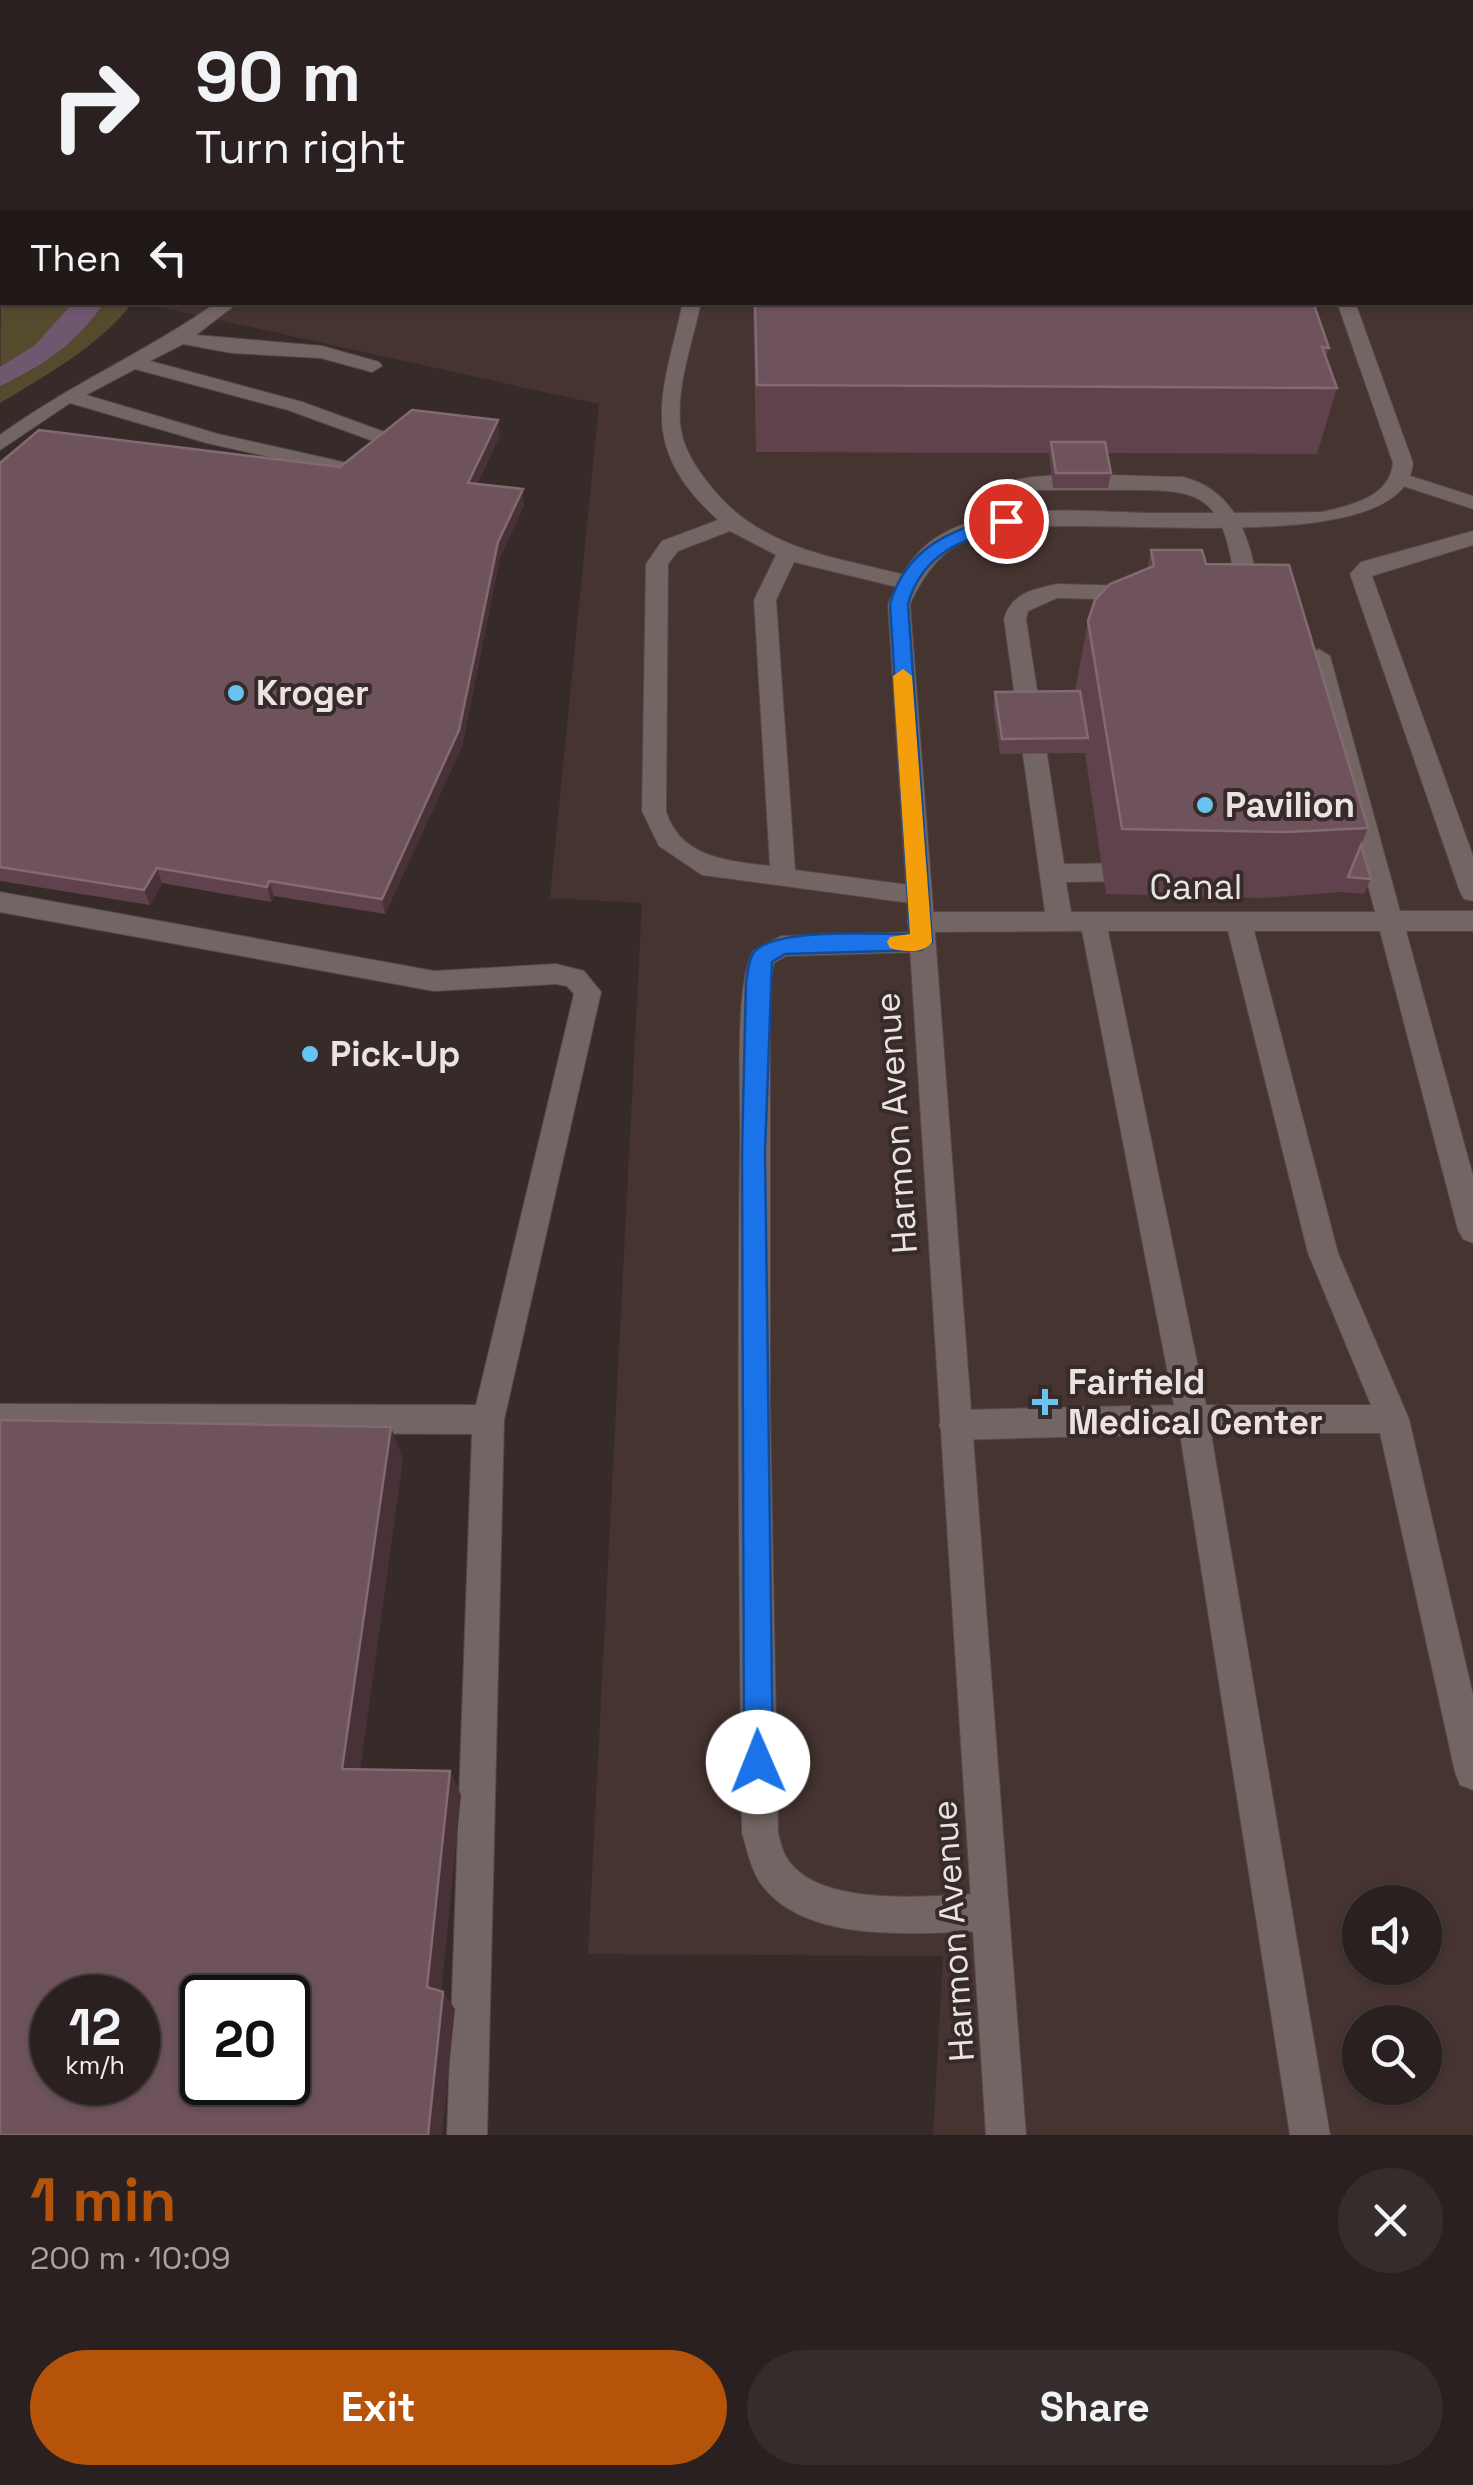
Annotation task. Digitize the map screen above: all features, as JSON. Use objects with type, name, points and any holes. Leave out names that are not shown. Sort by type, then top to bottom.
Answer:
[{"type":"street","points":[[0,444],[68,396],[180,338],[226,305]]},
{"type":"street","points":[[691,305],[670,422],[678,456],[710,504],[731,523],[787,556],[905,582],[918,563],[941,544],[992,524],[1042,518],[1321,518],[1347,514],[1386,494],[1401,479],[1402,457],[1347,305]]},
{"type":"street","points":[[180,338],[232,348],[322,352],[372,366]]},
{"type":"street","points":[[133,363],[296,406],[394,442]]},
{"type":"street","points":[[68,396],[214,439],[358,472]]},
{"type":"street","points":[[1401,479],[1466,502],[1473,538],[1376,565],[1361,574],[1473,892]]},
{"type":"street","points":[[1197,592],[1227,590],[1237,586],[1245,574],[1233,519]]},
{"type":"street","points":[[731,523],[670,546],[656,564],[654,812],[658,830],[688,857],[712,868],[783,878],[919,920]]},
{"type":"street","points":[[783,878],[765,600],[787,556]]},
{"type":"street","name":"Harmon Avenue","points":[[905,582],[899,604],[919,920],[1006,2135]]},
{"type":"street","points":[[1160,592],[1034,595],[1018,608],[1015,619],[1054,873],[1076,923],[1194,1419],[1310,2135]]},
{"type":"street","points":[[1319,656],[1473,1230]]},
{"type":"street","points":[[1054,873],[1156,872]]},
{"type":"street","points":[[1263,898],[1284,922]]},
{"type":"street","points":[[0,902],[434,981],[556,974],[575,978],[588,992],[488,1420],[468,2135]]},
{"type":"street","points":[[919,920],[781,946],[762,958],[757,982],[754,1584],[760,1833],[773,1870],[798,1895],[849,1913],[990,1912]]},
{"type":"street","name":"Canal","points":[[919,920],[1473,921]]},
{"type":"street","points":[[1239,922],[1324,1253],[1392,1419],[1473,1772]]},
{"type":"street","points":[[0,1418],[488,1420]]},
{"type":"street","points":[[955,1426],[1194,1419],[1392,1419]]},
{"type":"shaded area","points":[[1,305],[130,305],[88,346],[0,403]]},
{"type":"shaded area","points":[[71,305],[102,305],[58,352],[0,386],[0,367],[34,346]]},
{"type":"shaded area","name":"Fairfield Medical Center","points":[[151,305],[1473,305],[1473,2135],[933,2135],[943,1956],[588,1954],[642,903],[550,898],[599,404]]},
{"type":"building","points":[[755,305],[1314,305],[1329,348],[1322,347],[1337,388],[757,385]]},
{"type":"building","name":"Kroger","points":[[412,410],[498,420],[468,483],[523,489],[498,542],[459,730],[382,899],[269,881],[267,887],[157,868],[144,890],[0,867],[0,463],[39,430],[340,467]]},
{"type":"building","points":[[1051,442],[1105,442],[1111,473],[1056,473]]},
{"type":"building","name":"Pavilion","points":[[1151,550],[1202,550],[1206,564],[1289,565],[1368,828],[1286,832],[1122,829],[1088,621],[1095,600],[1110,584],[1154,566]]},
{"type":"building","points":[[1080,691],[1088,738],[1002,739],[995,692]]},
{"type":"building","points":[[1361,845],[1371,879],[1348,877]]},
{"type":"building","points":[[0,1420],[391,1427],[342,1769],[450,1771],[427,1987],[443,1992],[428,2135],[0,2135]]},
{"type":"slow traffic","points":[[898,942],[921,942],[903,676]]},
{"type":"place","name":"Kroger","points":[[236,693]]},
{"type":"place","name":"Pavilion","points":[[1205,805]]},
{"type":"place","name":"Pick-Up","points":[[310,1054]]},
{"type":"place","name":"Fairfield Medical Center","points":[[1045,1402]]},
{"type":"route","points":[[758,1762],[754,1584],[757,982],[762,958],[781,946],[921,942],[899,604],[905,582],[918,563],[941,544],[964,532],[1006,521]]}]
